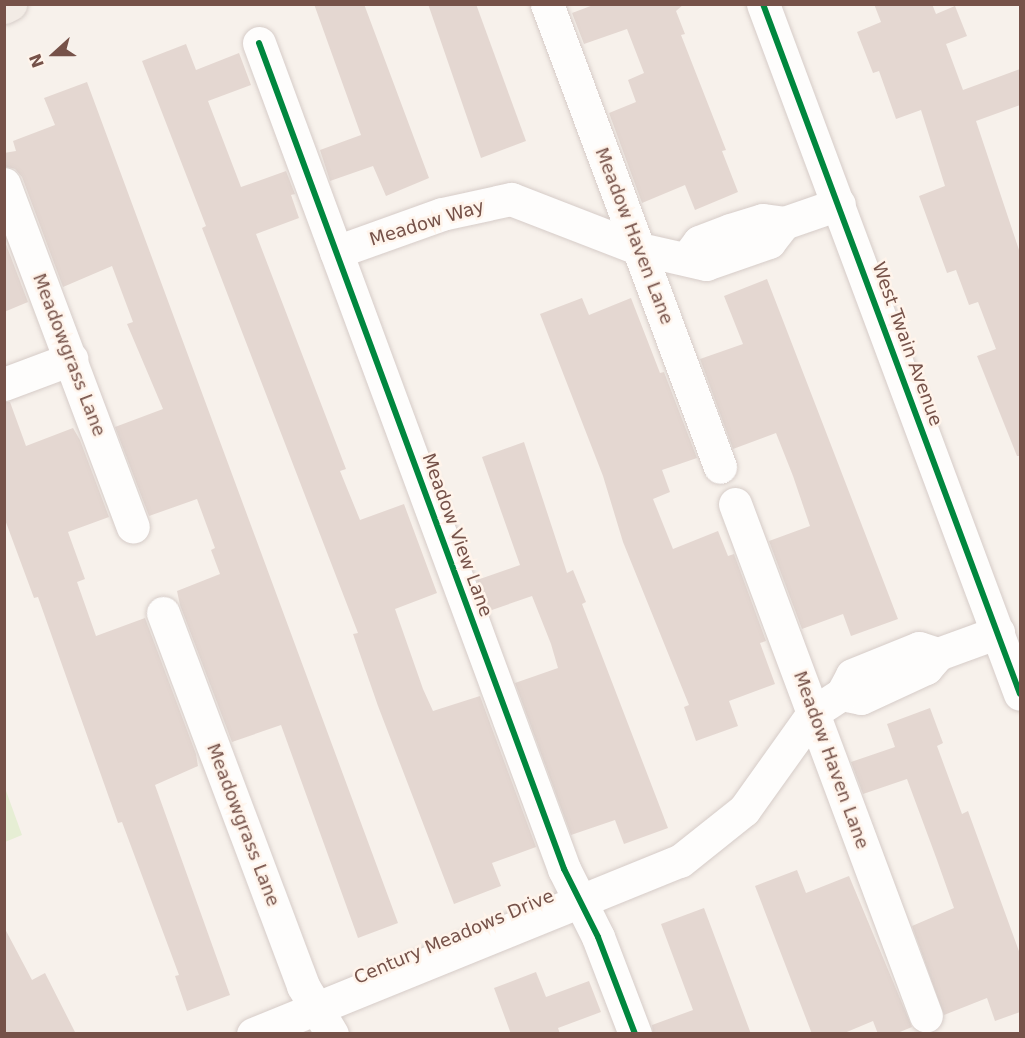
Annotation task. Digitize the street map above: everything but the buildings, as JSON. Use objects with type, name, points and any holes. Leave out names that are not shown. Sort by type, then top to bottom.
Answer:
[{"type":"main road","points":[[4,7],[10,4]]},
{"type":"street","name":"Meadow Haven Lane","points":[[547,4],[720,467]]},
{"type":"street","name":"West Twain Avenue","points":[[763,4],[1020,694]]},
{"type":"street","name":"Meadow View Lane","points":[[259,43],[564,869],[580,900],[635,1034]]},
{"type":"street","name":"Meadowgrass Lane","points":[[4,184],[133,527]]},
{"type":"street","name":"Meadow Way","points":[[336,252],[442,214],[511,199],[665,258],[687,258],[699,242],[730,230],[763,220],[784,223],[839,204]]},
{"type":"street","points":[[4,384],[71,359]]},
{"type":"street","name":"Meadow Haven Lane","points":[[735,504],[926,1016]]},
{"type":"street","name":"Meadowgrass Lane","points":[[163,613],[303,986],[324,1022]]},
{"type":"street","name":"Century Meadows Drive","points":[[253,1034],[324,1022],[580,900],[680,861],[744,810],[814,712],[842,694],[852,675],[919,648],[939,654],[998,632]]},
{"type":"green space","points":[[4,788],[22,835],[5,842]]},
{"type":"cycle path","points":[[763,4],[1020,694]]},
{"type":"cycle path","points":[[259,43],[564,869],[598,937],[635,1034]]}]
